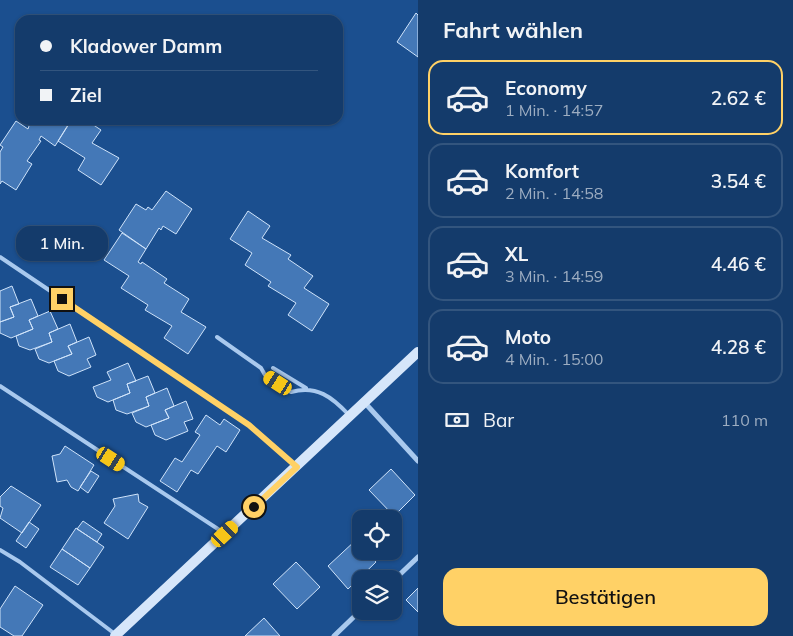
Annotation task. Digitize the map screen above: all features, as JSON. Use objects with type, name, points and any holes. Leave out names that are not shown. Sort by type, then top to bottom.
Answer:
[{"type":"main road","points":[[116,636],[418,352]]},
{"type":"street","points":[[365,403],[418,461]]},
{"type":"street","points":[[402,572],[418,557]]},
{"type":"street","points":[[334,636],[352,619]]},
{"type":"lane","points":[[0,257],[249,425],[297,467]]},
{"type":"lane","points":[[217,337],[261,368],[265,375],[291,392],[306,388]]},
{"type":"lane","points":[[273,368],[306,388],[334,399],[351,417]]},
{"type":"lane","points":[[0,386],[225,534]]},
{"type":"lane","points":[[0,550],[20,562],[116,636]]},
{"type":"building","points":[[416,13],[418,15],[418,57],[397,42]]},
{"type":"building","points":[[15,122],[15,125],[22,125],[28,129],[29,125],[68,125],[55,146],[41,136],[39,140],[41,141],[27,161],[32,164],[16,190],[2,181],[0,184],[0,152],[3,147],[0,145]]},
{"type":"building","points":[[68,125],[94,125],[101,130],[92,143],[119,158],[101,185],[78,170],[85,158],[58,141]]},
{"type":"building","points":[[166,191],[192,209],[176,234],[163,226],[161,230],[159,228],[146,249],[119,230],[136,204],[146,210],[148,207],[152,210]]},
{"type":"building","points":[[248,211],[270,226],[262,238],[291,255],[288,259],[313,276],[304,288],[329,304],[312,331],[288,315],[296,303],[268,286],[271,282],[245,265],[252,253],[230,239]]},
{"type":"building","points":[[122,233],[146,249],[138,262],[141,264],[142,262],[167,279],[164,283],[189,299],[181,312],[206,327],[188,354],[164,338],[172,326],[145,310],[148,305],[121,288],[129,276],[104,260]]},
{"type":"building","points":[[12,286],[19,304],[10,307],[14,317],[0,322],[0,291]]},
{"type":"building","points":[[31,299],[38,316],[29,320],[33,329],[11,338],[0,333],[0,322],[14,317],[10,307]]},
{"type":"building","points":[[50,311],[58,329],[49,333],[52,342],[30,350],[19,346],[16,336],[33,329],[29,320]]},
{"type":"building","points":[[70,324],[77,342],[68,346],[72,354],[49,363],[39,359],[35,349],[52,342],[49,333]]},
{"type":"building","points":[[89,337],[96,355],[87,359],[91,367],[69,376],[58,371],[54,361],[72,354],[68,346]]},
{"type":"building","points":[[128,363],[136,381],[127,384],[130,393],[108,402],[97,397],[93,387],[111,380],[107,372]]},
{"type":"building","points":[[148,376],[155,393],[146,397],[149,406],[127,414],[116,410],[113,400],[130,393],[127,384]]},
{"type":"building","points":[[167,388],[174,406],[165,410],[169,418],[146,427],[136,422],[132,413],[149,406],[146,397]]},
{"type":"building","points":[[186,401],[193,419],[184,422],[188,431],[166,440],[155,435],[151,425],[169,418],[165,410]]},
{"type":"building","points":[[206,415],[220,425],[224,419],[240,430],[226,452],[217,446],[198,474],[191,470],[177,492],[160,481],[175,458],[182,462],[200,435],[195,432]]},
{"type":"building","points":[[65,446],[94,465],[78,491],[71,487],[67,480],[57,482],[52,456],[60,454]]},
{"type":"building","points":[[391,469],[415,495],[400,510],[388,510],[369,490]]},
{"type":"building","points":[[91,471],[99,476],[88,493],[80,487]]},
{"type":"building","points":[[11,486],[41,505],[22,533],[0,518],[3,508],[0,506],[0,497]]},
{"type":"building","points":[[138,494],[139,502],[148,507],[128,539],[104,523],[115,506],[113,499]]},
{"type":"building","points":[[83,521],[102,534],[97,542],[77,529]]},
{"type":"building","points":[[29,522],[39,529],[26,548],[16,541]]},
{"type":"building","points":[[76,528],[104,547],[90,568],[62,549]]},
{"type":"building","points":[[352,544],[352,560],[374,560],[376,562],[368,570],[352,570],[352,585],[348,589],[328,566]]},
{"type":"building","points":[[62,549],[90,568],[78,585],[50,567]]},
{"type":"building","points":[[296,562],[320,587],[297,609],[273,584]]},
{"type":"building","points":[[15,586],[43,605],[22,636],[14,636],[0,627],[0,609]]},
{"type":"building","points":[[418,588],[418,612],[406,600]]},
{"type":"building","points":[[264,618],[280,636],[245,636]]},
{"type":"route","points":[[62,299],[249,425],[297,467],[254,507]]}]
